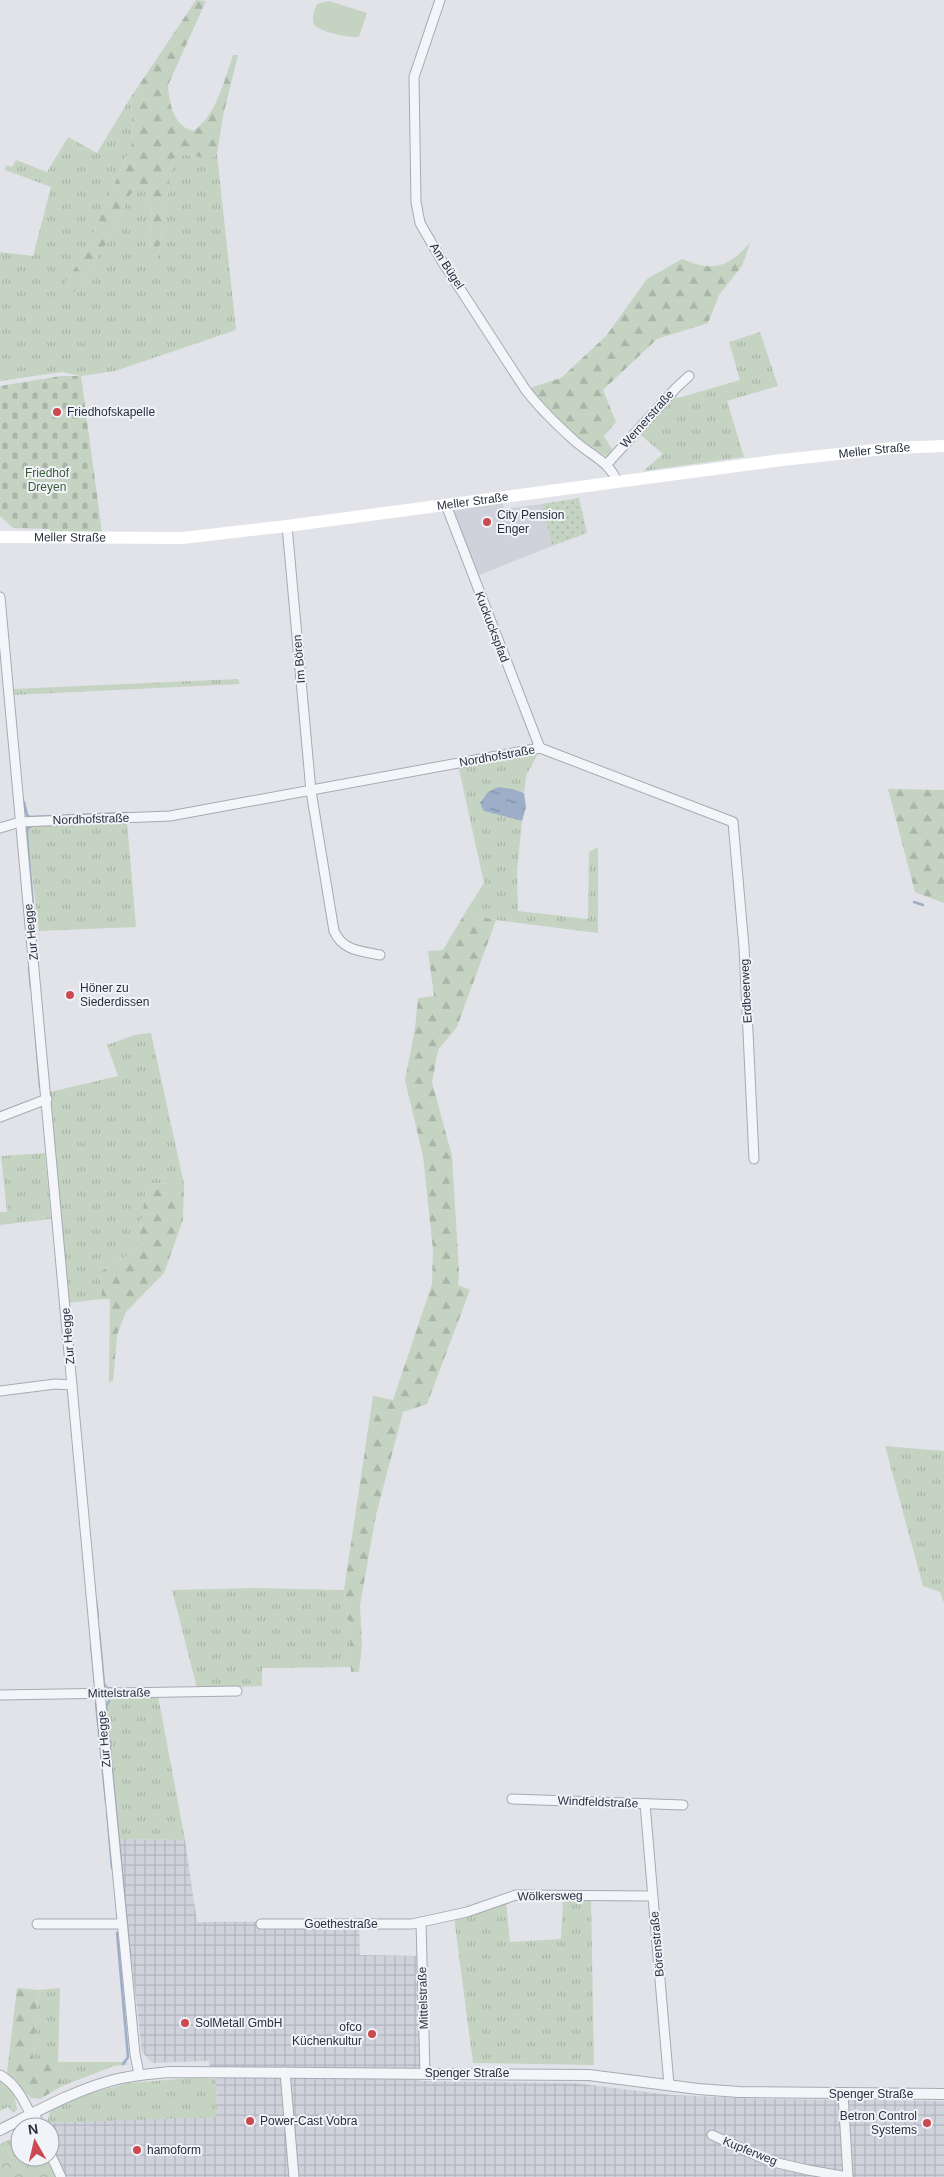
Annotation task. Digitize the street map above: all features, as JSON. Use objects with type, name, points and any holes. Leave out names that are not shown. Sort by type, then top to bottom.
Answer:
[{"type":"main road","name":"Meller Straße","points":[[0,537],[182,538],[848,452],[944,446]]},
{"type":"street","name":"Am Bügel","points":[[440,0],[414,77],[416,202],[420,223],[508,366],[539,407],[577,443],[607,464],[617,482]]},
{"type":"street","name":"Wernerstraße","points":[[607,464],[689,376]]},
{"type":"street","name":"Kuckuckspfad","points":[[446,505],[540,748]]},
{"type":"street","name":"Im Bören","points":[[286,526],[311,791]]},
{"type":"street","name":"Zur Hegge","points":[[0,596],[100,1693],[135,2054],[139,2074]]},
{"type":"street","name":"Nordhofstraße","points":[[0,828],[20,822],[170,816],[540,748],[732,822]]},
{"type":"street","points":[[311,791],[334,931],[338,940],[350,949],[380,955]]},
{"type":"street","name":"Erdbeerweg","points":[[732,822],[744,946],[754,1159]]},
{"type":"street","points":[[0,1117],[47,1099]]},
{"type":"street","points":[[0,1391],[55,1384],[72,1385]]},
{"type":"street","name":"Mittelstraße","points":[[0,1695],[237,1691]]},
{"type":"street","name":"Windfeldstraße","points":[[512,1799],[683,1805]]},
{"type":"street","name":"Börenstraße","points":[[645,1804],[669,2085]]},
{"type":"street","name":"Wölkersweg","points":[[421,1922],[466,1912],[516,1895],[652,1896]]},
{"type":"street","name":"Mittelstraße","points":[[421,1922],[425,2073]]},
{"type":"street","name":"Goethestraße","points":[[261,1924],[421,1922]]},
{"type":"street","points":[[37,1924],[122,1924]]},
{"type":"street","name":"Spenger Straße","points":[[0,2130],[84,2089],[111,2080],[139,2074],[171,2072],[589,2075],[739,2092],[944,2094]]},
{"type":"street","points":[[285,2072],[294,2177]]},
{"type":"street","points":[[0,2075],[20,2093],[34,2117]]},
{"type":"street","points":[[843,2094],[848,2177]]},
{"type":"street","name":"Kupferweg","points":[[712,2136],[769,2161],[848,2177]]},
{"type":"shaded area","points":[[503,503],[504,509],[542,504],[552,546],[477,576],[451,511]]},
{"type":"shaded area","points":[[120,1839],[185,1840],[197,1922],[359,1921],[360,1955],[419,1956],[421,2081],[574,2083],[671,2095],[764,2099],[944,2101],[944,2177],[66,2177],[60,2164],[60,2122],[217,2116],[216,2079],[208,2061],[152,2063],[142,2052],[118,1844]]},
{"type":"green space","points":[[196,0],[206,1],[168,85],[173,112],[181,124],[193,131],[201,125],[213,108],[223,86],[233,55],[238,55],[223,116],[217,154],[211,158],[182,155],[173,159],[156,260],[151,259],[149,249],[152,207],[147,189],[142,187],[135,189],[130,195],[105,246],[78,287],[74,292],[66,290],[66,281],[84,255],[133,141],[131,97]]},
{"type":"green space","points":[[329,1],[367,13],[359,37],[321,30],[314,24],[313,17],[317,4]]},
{"type":"green space","points":[[131,97],[133,141],[84,255],[66,281],[78,287],[105,246],[130,195],[135,189],[142,187],[147,189],[152,207],[149,249],[158,256],[173,159],[182,155],[211,158],[217,154],[236,330],[115,371],[81,376],[62,372],[0,381],[0,252],[33,256],[51,187],[5,170],[6,165],[12,167],[16,160],[47,172],[68,137],[97,153]]},
{"type":"green space","points":[[750,243],[742,266],[719,295],[708,323],[657,339],[603,390],[616,422],[604,436],[613,451],[606,456],[538,414],[537,410],[524,395],[532,387],[561,378],[606,336],[647,279],[682,259],[703,266],[719,265],[734,258]]},
{"type":"green space","points":[[760,332],[778,386],[727,401],[744,457],[643,471],[663,454],[637,432],[671,395],[678,398],[740,380],[729,342]]},
{"type":"green space","name":"Friedhof Dreyen","points":[[61,376],[81,376],[102,532],[51,532],[50,529],[13,528],[0,516],[0,386]]},
{"type":"green space","points":[[579,498],[587,533],[552,546],[542,504]]},
{"type":"green space","points":[[238,679],[240,684],[13,695],[13,689]]},
{"type":"green space","points":[[540,750],[526,776],[524,793],[523,791],[485,811],[522,821],[517,872],[518,911],[588,919],[589,852],[598,847],[598,933],[496,920],[465,913],[484,883],[459,769],[462,766]]},
{"type":"green space","points":[[888,789],[944,790],[944,903],[915,892]]},
{"type":"green space","points":[[127,822],[136,927],[39,931],[26,827]]},
{"type":"green space","points":[[465,913],[496,920],[457,1027],[438,1050],[432,1082],[452,1156],[459,1272],[458,1285],[470,1290],[427,1404],[403,1412],[376,1515],[360,1605],[362,1643],[359,1672],[351,1672],[349,1625],[344,1590],[373,1396],[393,1400],[432,1284],[433,1250],[423,1156],[405,1080],[415,1029],[418,998],[434,996],[428,951],[443,950]]},
{"type":"green space","points":[[151,1033],[184,1184],[147,1183],[137,1249],[100,1272],[102,1299],[68,1303],[50,1092],[118,1076],[107,1045],[134,1035]]},
{"type":"green space","points":[[45,1153],[51,1219],[0,1225],[0,1212],[7,1212],[1,1156]]},
{"type":"green space","points":[[147,1183],[184,1184],[183,1220],[164,1273],[126,1312],[117,1335],[113,1381],[109,1382],[110,1299],[102,1299],[100,1272],[137,1249]]},
{"type":"green space","points":[[885,1446],[944,1451],[944,1603],[940,1592],[923,1586]]},
{"type":"green space","points":[[255,1588],[344,1590],[349,1625],[351,1667],[262,1668],[262,1686],[197,1688],[172,1590]]},
{"type":"green space","points":[[158,1696],[185,1840],[120,1839],[107,1707],[109,1698]]},
{"type":"green space","points":[[563,1898],[591,1898],[594,2065],[473,2063],[454,1917],[506,1902],[510,1942],[561,1939]]},
{"type":"green space","points":[[17,1988],[39,1990],[32,2063],[58,2063],[62,2086],[40,2099],[31,2098],[7,2073]]},
{"type":"green space","points":[[60,1988],[58,2062],[128,2062],[126,2065],[114,2066],[62,2086],[58,2063],[32,2063],[39,1990]]},
{"type":"green space","points":[[193,2078],[216,2079],[217,2117],[60,2123],[60,2117],[48,2117],[50,2111],[88,2094],[128,2083]]},
{"type":"green space","points":[[0,2082],[14,2093],[17,2110],[13,2113],[8,2107],[0,2111]]},
{"type":"green space","points":[[10,2140],[10,2167],[50,2167],[55,2177],[0,2177],[0,2144]]},
{"type":"water","points":[[498,787],[524,793],[526,807],[522,821],[484,811],[480,803],[488,792]]},
{"type":"waterway","points":[[24,802],[27,815],[30,817],[127,813]]},
{"type":"waterway","points":[[31,826],[27,829],[27,836],[34,917]]},
{"type":"waterway","points":[[914,902],[923,905]]},
{"type":"waterway","points":[[29,967],[31,988]]},
{"type":"waterway","points":[[35,1026],[40,1087]]},
{"type":"waterway","points":[[96,1601],[98,1617]]},
{"type":"waterway","points":[[99,1631],[104,1684],[107,1688],[115,1689]]},
{"type":"waterway","points":[[91,1643],[95,1683]]},
{"type":"waterway","points":[[109,1701],[106,1707],[130,1957]]},
{"type":"waterway","points":[[96,1703],[106,1802]]},
{"type":"waterway","points":[[107,1810],[112,1868]]},
{"type":"waterway","points":[[117,1933],[128,2057],[123,2064]]},
{"type":"place","name":"Friedhofskapelle","points":[[57,412]]},
{"type":"place","name":"City Pension Enger","points":[[487,522]]},
{"type":"place","name":"Höner zu Siederdissen","points":[[70,995]]},
{"type":"place","name":"SolMetall GmbH","points":[[185,2023]]},
{"type":"place","name":"ofco Küchenkultur","points":[[372,2034]]},
{"type":"place","name":"Power-Cast Vobra","points":[[250,2121]]},
{"type":"place","name":"Betron Control Systems","points":[[927,2123]]},
{"type":"place","name":"hamoform","points":[[137,2150]]}]
